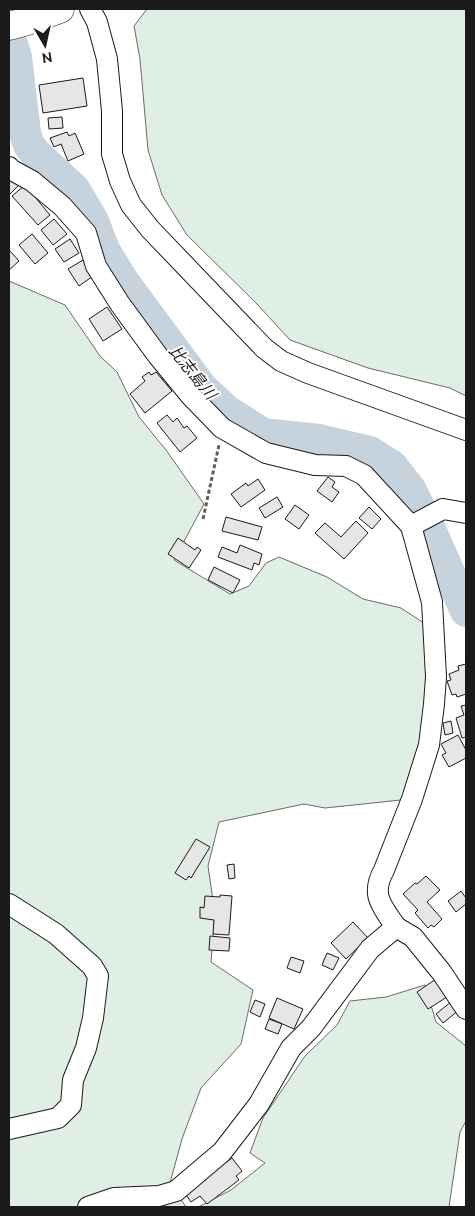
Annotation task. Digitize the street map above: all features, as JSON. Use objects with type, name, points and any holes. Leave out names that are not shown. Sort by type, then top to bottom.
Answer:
[{"type":"highway","points":[[18,24],[60,9]]},
{"type":"street","points":[[90,9],[97,22],[107,59],[112,111],[112,154],[117,172],[131,205],[150,229],[264,348],[281,361],[308,373],[466,430]]},
{"type":"street","points":[[9,167],[32,181],[62,206],[86,233],[96,266],[120,304],[190,396],[222,428],[266,453],[315,465],[346,466],[364,475],[411,526],[432,602],[436,677],[429,745],[412,799],[379,880],[379,901],[396,927],[414,937],[442,972],[466,1009]]},
{"type":"street","points":[[411,526],[443,509],[466,513]]},
{"type":"street","points":[[9,904],[34,918],[56,934],[92,966],[98,976],[93,1018],[86,1048],[73,1080],[71,1105],[58,1118],[9,1129]]},
{"type":"street","points":[[88,1207],[114,1198],[159,1196],[176,1191],[222,1152],[258,1104],[291,1048],[311,1028],[370,949],[396,927]]},
{"type":"path","points":[[203,519],[222,428]]},
{"type":"green space","points":[[147,9],[466,9],[466,396],[450,388],[368,368],[290,340],[257,304],[187,235],[162,195],[148,150],[140,59],[134,26]]},
{"type":"green space","points":[[9,281],[65,305],[100,356],[117,372],[139,417],[166,450],[204,504],[174,560],[230,594],[249,586],[266,563],[279,557],[327,577],[363,599],[401,608],[427,625],[425,714],[418,753],[401,800],[325,808],[304,804],[219,822],[208,866],[215,914],[211,962],[253,990],[241,1044],[201,1088],[182,1139],[170,1183],[186,1207],[9,1207]]},
{"type":"green space","points":[[425,985],[436,1022],[466,1046],[466,1121],[460,1132],[449,1207],[198,1207],[231,1190],[265,1163],[250,1153],[263,1118],[305,1056],[337,1025],[350,1001],[386,997]]},
{"type":"building","points":[[83,78],[87,106],[43,113],[39,85]]},
{"type":"building","points":[[62,117],[63,128],[49,129],[48,118]]},
{"type":"building","points":[[67,132],[69,136],[75,133],[84,154],[68,161],[61,144],[54,147],[50,138]]},
{"type":"building","points":[[13,176],[20,184],[9,195],[9,180]]},
{"type":"building","points":[[25,185],[50,215],[38,225],[12,196]]},
{"type":"building","points":[[54,219],[67,234],[53,245],[41,230]]},
{"type":"building","points":[[32,234],[48,253],[35,264],[19,245]]},
{"type":"building","points":[[70,239],[79,253],[64,262],[55,249]]},
{"type":"building","points":[[9,252],[19,261],[9,270]]},
{"type":"building","points":[[83,260],[93,276],[79,286],[68,269]]},
{"type":"building","points":[[107,307],[122,329],[103,341],[89,319]]},
{"type":"building","points":[[149,372],[151,375],[156,372],[172,391],[145,413],[130,394],[145,381],[142,377]]},
{"type":"building","points":[[167,415],[173,422],[177,418],[184,428],[187,426],[197,438],[180,452],[157,423]]},
{"type":"building","points":[[328,477],[335,482],[332,487],[339,492],[332,502],[317,491]]},
{"type":"building","points":[[258,479],[265,490],[241,507],[231,494],[246,483],[248,486]]},
{"type":"building","points":[[277,497],[283,507],[265,518],[259,508]]},
{"type":"building","points":[[295,505],[309,515],[299,529],[285,519]]},
{"type":"building","points":[[369,507],[381,519],[372,529],[359,518]]},
{"type":"building","points":[[226,517],[262,527],[258,540],[222,531]]},
{"type":"building","points":[[356,521],[368,533],[344,559],[315,533],[325,523],[341,537]]},
{"type":"building","points":[[178,538],[195,550],[197,547],[201,550],[189,568],[168,554]]},
{"type":"building","points":[[240,545],[262,554],[259,565],[254,563],[252,570],[218,557],[222,547],[237,553]]},
{"type":"building","points":[[214,567],[240,580],[233,593],[208,580]]},
{"type":"building","points":[[466,664],[466,694],[457,697],[456,694],[452,695],[447,681],[451,680],[449,674],[459,670],[458,666]]},
{"type":"building","points":[[466,705],[466,737],[462,738],[456,718],[464,715],[461,706]]},
{"type":"building","points":[[451,721],[453,733],[445,735],[443,723]]},
{"type":"building","points":[[458,735],[466,750],[466,758],[449,767],[442,755],[446,753],[441,744]]},
{"type":"building","points":[[196,839],[210,847],[191,878],[189,876],[186,880],[175,873]]},
{"type":"building","points":[[234,864],[235,878],[229,879],[227,865]]},
{"type":"building","points":[[426,876],[440,890],[427,902],[442,919],[434,927],[431,925],[428,928],[415,913],[418,910],[403,894]]},
{"type":"building","points":[[461,891],[466,898],[466,904],[456,912],[448,901]]},
{"type":"building","points":[[220,895],[232,896],[229,935],[213,934],[214,920],[200,918],[200,907],[204,908],[205,896],[220,897]]},
{"type":"building","points":[[353,922],[368,938],[346,959],[331,943]]},
{"type":"building","points":[[210,936],[230,938],[229,951],[209,950]]},
{"type":"building","points":[[327,953],[339,958],[333,970],[322,965]]},
{"type":"building","points":[[291,957],[304,961],[300,973],[287,968]]},
{"type":"building","points":[[436,979],[447,997],[428,1009],[417,992]]},
{"type":"building","points":[[277,998],[303,1009],[294,1029],[269,1018]]},
{"type":"building","points":[[255,1000],[265,1004],[260,1017],[250,1012]]},
{"type":"building","points":[[452,1001],[459,1010],[443,1023],[436,1014]]},
{"type":"building","points":[[269,1019],[282,1024],[278,1034],[265,1029]]},
{"type":"building","points":[[232,1158],[242,1171],[236,1176],[239,1180],[207,1204],[200,1196],[191,1202],[184,1192]]},
{"type":"waterway","name":"比志島川","points":[[9,35],[16,57],[25,133],[29,145],[36,154],[74,189],[93,221],[104,250],[123,281],[202,388],[227,411],[263,434],[319,440],[370,452],[392,466],[410,489],[466,611]]}]
